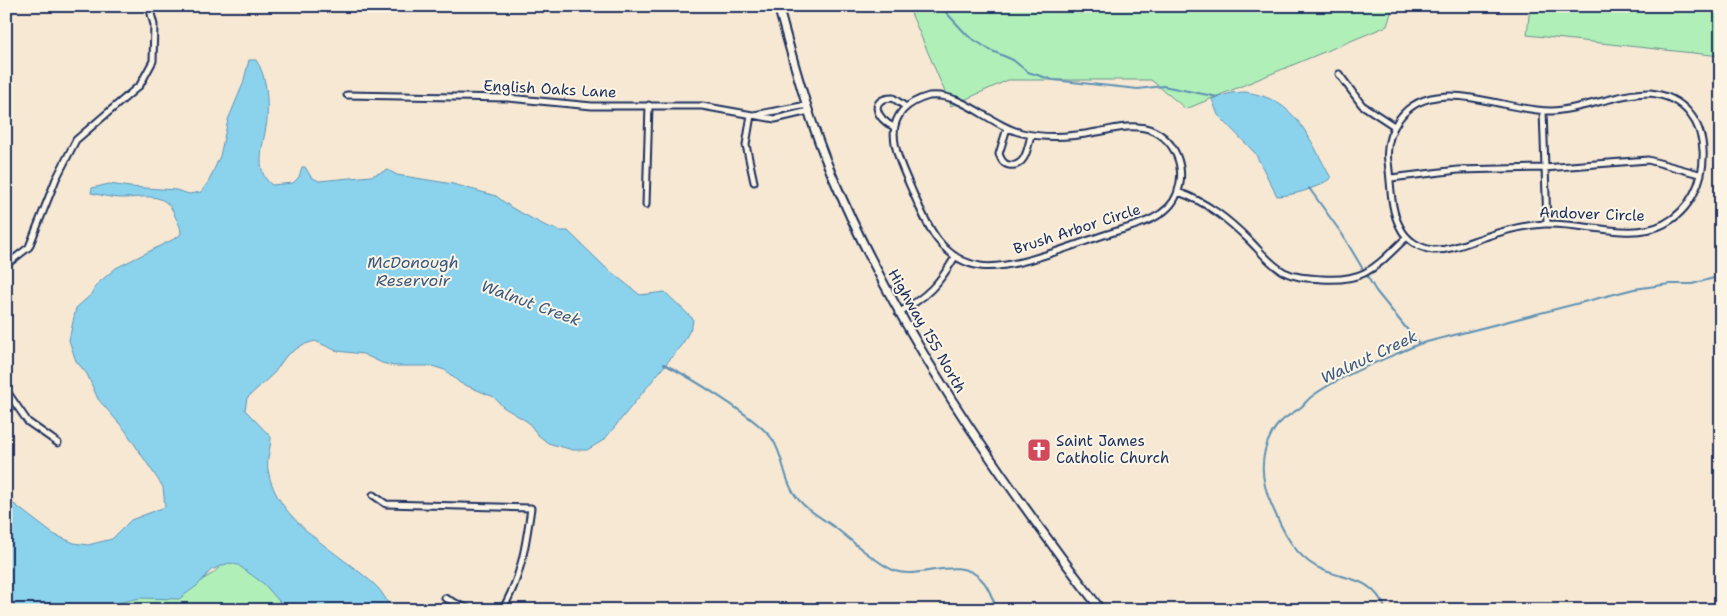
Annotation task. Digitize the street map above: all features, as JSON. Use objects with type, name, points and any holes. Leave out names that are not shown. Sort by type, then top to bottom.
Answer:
[{"type":"main road","name":"Highway 155 North","points":[[778,6],[808,108],[838,188],[898,313],[953,402],[1013,492],[1102,610]]},
{"type":"street","points":[[6,265],[29,247],[56,179],[76,140],[140,86],[153,61],[154,25],[148,6]]},
{"type":"street","points":[[1339,74],[1362,105],[1394,126]]},
{"type":"street","name":"Andover Circle","points":[[1640,94],[1654,94],[1668,98],[1690,113],[1700,129],[1704,149],[1694,193],[1683,210],[1672,220],[1656,228],[1635,231],[1547,224],[1511,229],[1439,250],[1421,247],[1407,237],[1397,222],[1390,178],[1388,149],[1394,126],[1412,106],[1439,96],[1453,96],[1518,109],[1543,111],[1579,108],[1640,94]]},
{"type":"street","name":"English Oaks Lane","points":[[347,96],[508,98],[581,105],[709,106],[751,115],[808,108]]},
{"type":"street","points":[[906,107],[893,98],[883,100],[879,104],[877,112],[880,118],[894,127],[906,107],[929,96],[945,96],[1007,128],[1031,135],[1064,137],[1126,127],[1149,129],[1163,137],[1176,152],[1180,168],[1178,192],[1218,212],[1238,228],[1273,265],[1299,277],[1341,280],[1356,278],[1371,270],[1407,237]]},
{"type":"street","points":[[646,205],[649,105]]},
{"type":"street","points":[[1543,111],[1547,224]]},
{"type":"street","points":[[751,115],[746,145],[754,182]]},
{"type":"street","name":"Brush Arbor Circle","points":[[894,127],[896,154],[927,225],[939,242],[955,257],[980,266],[1007,265],[1152,219],[1170,206],[1178,192]]},
{"type":"street","points":[[1007,128],[999,154],[1001,159],[1009,165],[1016,164],[1022,160],[1031,135]]},
{"type":"street","points":[[1390,178],[1458,170],[1544,168],[1648,160],[1699,174]]},
{"type":"street","points":[[898,313],[931,292],[955,257]]},
{"type":"street","points":[[6,390],[28,422],[58,444]]},
{"type":"street","points":[[373,495],[386,504],[532,508],[520,570],[511,596],[502,610]]},
{"type":"street","points":[[445,598],[470,610]]},
{"type":"green space","points":[[908,6],[1393,6],[1387,26],[1186,109],[1151,80],[1008,80],[951,106]]},
{"type":"green space","points":[[1530,6],[1721,6],[1721,56],[1527,35]]},
{"type":"green space","points":[[236,553],[292,610],[41,610],[134,595],[183,591],[212,574]]},
{"type":"water","name":"McDonough Reservoir","points":[[249,60],[256,60],[265,81],[267,120],[261,164],[262,172],[272,185],[293,183],[299,177],[302,167],[305,167],[311,177],[319,181],[371,176],[388,170],[397,175],[453,184],[496,196],[512,208],[544,225],[560,231],[568,231],[605,267],[640,295],[665,292],[693,319],[692,326],[683,343],[604,440],[587,450],[573,450],[548,443],[538,435],[528,422],[503,407],[494,397],[460,383],[445,370],[432,366],[394,366],[382,363],[363,354],[337,351],[315,341],[302,345],[286,356],[274,373],[247,398],[245,410],[271,437],[268,470],[273,489],[296,521],[375,585],[393,610],[287,610],[264,584],[238,565],[229,563],[211,570],[198,585],[179,599],[140,598],[86,610],[7,609],[6,498],[53,534],[74,543],[88,545],[112,539],[131,520],[165,507],[163,487],[125,430],[98,399],[87,374],[76,361],[69,340],[76,308],[92,294],[96,285],[116,268],[176,238],[181,234],[180,229],[171,208],[160,199],[153,197],[118,198],[91,193],[92,188],[109,184],[176,190],[189,194],[201,192],[209,181],[220,156],[228,120],[243,84]]},
{"type":"water","points":[[1245,92],[1263,96],[1289,111],[1299,122],[1331,178],[1305,191],[1277,196],[1255,153],[1218,115],[1212,99],[1231,93]]},
{"type":"waterway","points":[[940,6],[968,36],[990,50],[1013,60],[1028,72],[1053,80],[1138,89],[1163,86],[1218,97]]},
{"type":"waterway","points":[[1309,188],[1342,234],[1376,291],[1419,344]]},
{"type":"waterway","name":"Walnut Creek","points":[[1386,610],[1379,597],[1371,589],[1362,583],[1330,573],[1309,562],[1296,550],[1287,536],[1268,497],[1263,469],[1263,460],[1268,442],[1281,422],[1311,397],[1335,382],[1419,344],[1634,289],[1670,284],[1692,284],[1721,276]]},
{"type":"waterway","name":"Walnut Creek","points":[[664,364],[739,410],[765,431],[773,440],[787,480],[801,502],[883,565],[895,571],[906,573],[951,568],[973,573],[985,583],[998,610]]},
{"type":"place","name":"Saint James Catholic Church","points":[[1039,450]]}]
